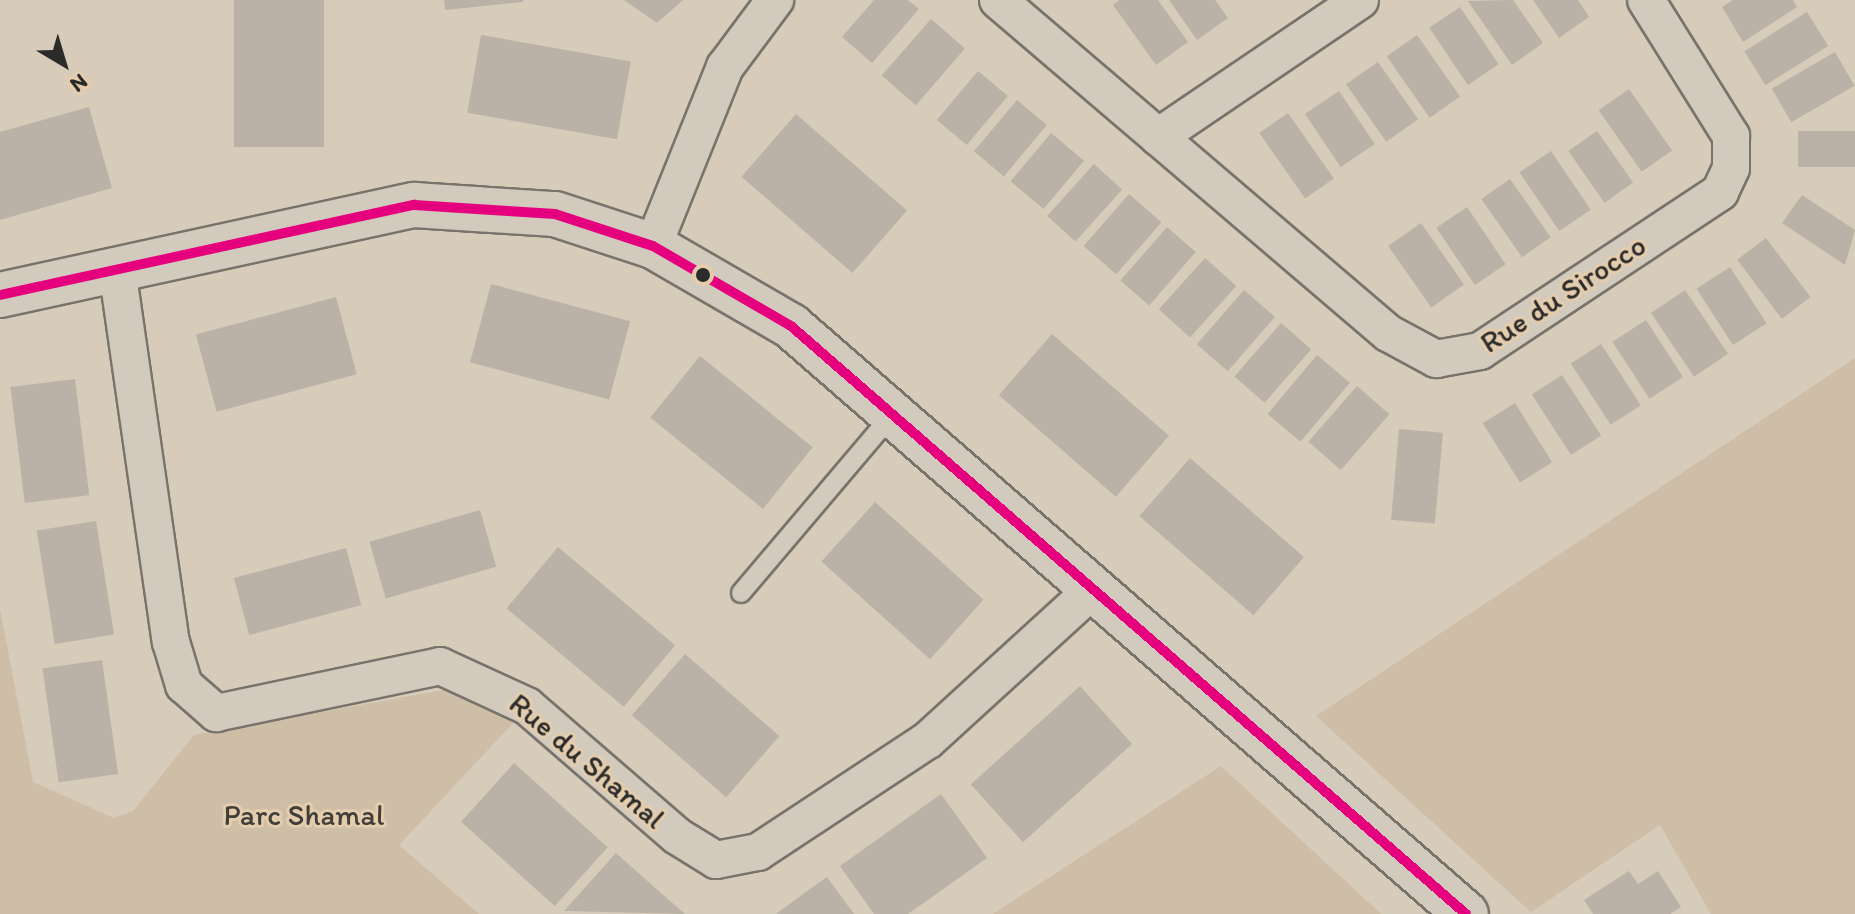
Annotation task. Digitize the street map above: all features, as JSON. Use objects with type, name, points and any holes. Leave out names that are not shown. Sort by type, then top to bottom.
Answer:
[{"type":"street","points":[[653,246],[725,67],[775,0]]},
{"type":"street","name":"Rue du Sirocco","points":[[998,0],[1388,333],[1436,359],[1480,351],[1720,192],[1731,168],[1731,136],[1646,0]]},
{"type":"street","points":[[1158,137],[1360,0]]},
{"type":"street","points":[[0,295],[309,223],[436,203],[555,214],[653,246],[791,326],[1091,591],[1466,914]]},
{"type":"street","points":[[0,326],[55,310],[117,269]]},
{"type":"street","name":"Rue du Shamal","points":[[117,269],[171,642],[184,685],[216,713],[440,666],[527,706],[677,836],[716,860],[758,852],[928,740],[1091,591]]},
{"type":"lane","points":[[741,593],[893,413]]},
{"type":"green space","points":[[1855,358],[1855,914],[1711,914],[1660,825],[1531,912],[1316,716]]},
{"type":"green space","name":"Parc Shamal","points":[[0,609],[33,782],[114,818],[133,811],[194,735],[443,690],[476,692],[514,722],[399,845],[479,914],[0,914]]},
{"type":"green space","points":[[1221,766],[1381,914],[993,914]]},
{"type":"building","points":[[234,0],[324,0],[324,147],[234,147]]},
{"type":"building","points":[[444,0],[523,0],[523,2],[445,10]]},
{"type":"building","points":[[624,0],[683,0],[657,23]]},
{"type":"building","points":[[874,0],[908,0],[919,9],[872,63],[842,37]]},
{"type":"building","points":[[1120,0],[1158,0],[1188,42],[1156,65],[1113,5]]},
{"type":"building","points":[[1169,0],[1215,0],[1228,18],[1197,40]]},
{"type":"building","points":[[1513,0],[1543,43],[1512,65],[1468,1]]},
{"type":"building","points":[[1533,0],[1578,0],[1589,17],[1559,38]]},
{"type":"building","points":[[1733,0],[1793,0],[1797,7],[1743,42],[1722,7]]},
{"type":"building","points":[[1460,7],[1499,64],[1468,85],[1429,28]]},
{"type":"building","points":[[1807,12],[1828,46],[1765,85],[1744,51]]},
{"type":"building","points":[[931,19],[965,49],[916,105],[882,76]]},
{"type":"building","points":[[481,35],[631,61],[617,139],[467,113]]},
{"type":"building","points":[[1417,35],[1460,96],[1430,118],[1387,56]]},
{"type":"building","points":[[1835,52],[1854,86],[1791,122],[1772,88]]},
{"type":"building","points":[[1378,62],[1418,119],[1386,142],[1346,84]]},
{"type":"building","points":[[978,71],[1008,96],[967,145],[937,120]]},
{"type":"building","points":[[1629,89],[1672,150],[1642,172],[1599,110]]},
{"type":"building","points":[[1339,91],[1375,144],[1341,167],[1305,114]]},
{"type":"building","points":[[1017,100],[1047,125],[1004,176],[974,151]]},
{"type":"building","points":[[89,107],[112,188],[0,220],[0,132]]},
{"type":"building","points":[[1288,113],[1334,179],[1305,199],[1259,133]]},
{"type":"building","points":[[796,114],[907,210],[852,273],[742,177]]},
{"type":"building","points":[[1597,131],[1633,183],[1604,203],[1568,151]]},
{"type":"building","points":[[1798,131],[1855,131],[1855,167],[1798,167]]},
{"type":"building","points":[[1051,133],[1084,161],[1043,209],[1011,181]]},
{"type":"building","points":[[1551,151],[1591,210],[1559,231],[1519,172]]},
{"type":"building","points":[[1094,164],[1122,189],[1075,241],[1047,216]]},
{"type":"building","points":[[1510,179],[1551,237],[1522,257],[1481,199]]},
{"type":"building","points":[[1129,194],[1161,222],[1116,274],[1084,246]]},
{"type":"building","points":[[1802,195],[1855,230],[1845,265],[1782,223]]},
{"type":"building","points":[[1467,207],[1506,264],[1475,285],[1436,228]]},
{"type":"building","points":[[1421,223],[1464,284],[1431,307],[1388,246]]},
{"type":"building","points":[[1167,227],[1196,252],[1149,306],[1120,281]]},
{"type":"building","points":[[1766,238],[1811,297],[1782,319],[1737,260]]},
{"type":"building","points":[[1205,258],[1236,286],[1190,337],[1159,309]]},
{"type":"building","points":[[1730,267],[1766,323],[1733,345],[1696,289]]},
{"type":"building","points":[[491,284],[630,321],[609,400],[470,362]]},
{"type":"building","points":[[1244,290],[1275,317],[1228,371],[1197,344]]},
{"type":"building","points":[[1685,290],[1728,354],[1694,377],[1651,313]]},
{"type":"building","points":[[336,297],[357,374],[217,412],[196,335]]},
{"type":"building","points":[[1646,320],[1683,377],[1649,399],[1612,342]]},
{"type":"building","points":[[1281,323],[1311,349],[1265,403],[1234,377]]},
{"type":"building","points":[[1052,334],[1169,436],[1116,497],[999,395]]},
{"type":"building","points":[[1601,344],[1641,405],[1611,425],[1571,364]]},
{"type":"building","points":[[1317,355],[1350,383],[1300,442],[1268,414]]},
{"type":"building","points":[[700,356],[813,447],[763,509],[650,417]]},
{"type":"building","points":[[1562,375],[1601,435],[1571,455],[1532,395]]},
{"type":"building","points":[[75,379],[89,495],[25,503],[10,387]]},
{"type":"building","points":[[1357,386],[1389,414],[1341,470],[1308,442]]},
{"type":"building","points":[[1515,403],[1552,462],[1520,483],[1483,423]]},
{"type":"building","points":[[1399,429],[1443,433],[1435,523],[1391,520]]},
{"type":"building","points":[[1190,458],[1304,557],[1253,615],[1139,516]]},
{"type":"building","points":[[875,502],[983,600],[930,659],[821,561]]},
{"type":"building","points":[[480,510],[496,567],[386,598],[369,542]]},
{"type":"building","points":[[96,521],[114,635],[55,644],[37,530]]},
{"type":"building","points":[[558,547],[675,645],[624,707],[507,608]]},
{"type":"building","points":[[346,548],[361,605],[249,635],[234,578]]},
{"type":"building","points":[[685,654],[779,736],[726,797],[632,715]]},
{"type":"building","points":[[102,660],[118,774],[59,782],[43,668]]},
{"type":"building","points":[[1080,686],[1132,744],[1023,842],[971,784]]},
{"type":"building","points":[[514,763],[608,847],[555,906],[461,822]]},
{"type":"building","points":[[941,794],[987,858],[908,914],[874,914],[840,866]]},
{"type":"building","points":[[616,853],[662,894],[685,914],[564,911]]},
{"type":"building","points":[[1629,871],[1638,884],[1658,871],[1681,907],[1670,914],[1593,914],[1584,900]]},
{"type":"building","points":[[827,877],[854,914],[776,914],[803,894]]},
{"type":"transit line","points":[[0,295],[414,205],[555,214],[653,246],[791,326],[1466,914]]}]
